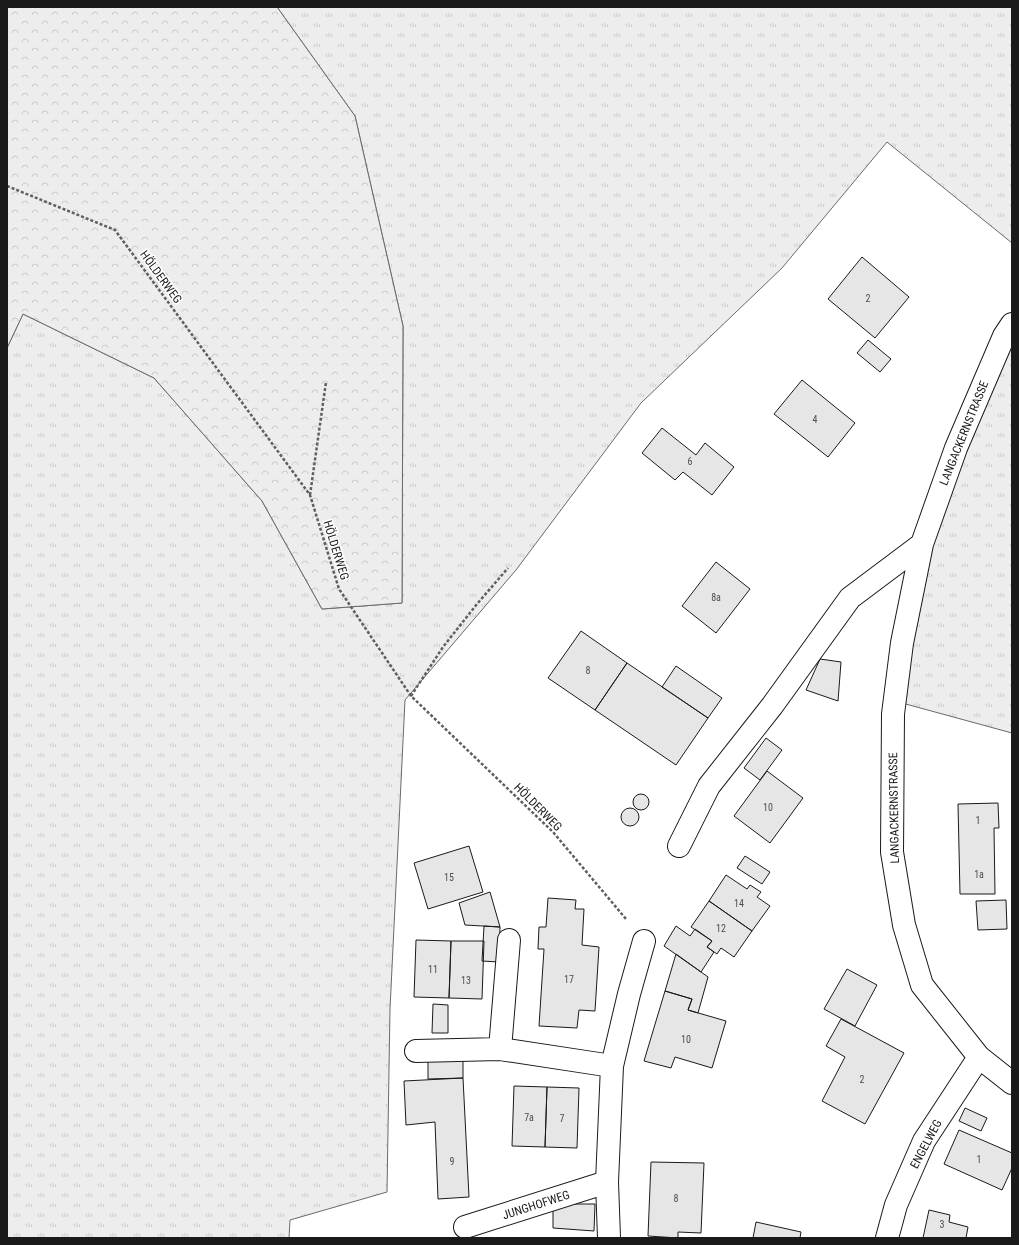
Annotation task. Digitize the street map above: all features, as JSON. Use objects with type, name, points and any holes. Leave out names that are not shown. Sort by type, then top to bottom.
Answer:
[{"type":"street","name":"LANGACKERNSTRASSE","points":[[1012,324],[1004,336],[956,448],[922,544],[902,643],[893,714],[892,852],[904,925],[922,985],[979,1057],[1012,1083]]},
{"type":"street","points":[[679,846],[709,786],[772,706],[850,598],[922,544]]},
{"type":"street","points":[[500,1049],[509,940]]},
{"type":"street","points":[[609,1238],[607,1182],[612,1066],[629,994],[644,941]]},
{"type":"street","points":[[416,1051],[500,1049],[612,1066]]},
{"type":"street","name":"ENGELWEG","points":[[887,1238],[896,1205],[924,1141],[979,1057]]},
{"type":"street","name":"JUNGHOFWEG","points":[[465,1227],[607,1182]]},
{"type":"path","name":"HÖLDERWEG","points":[[7,186],[115,230],[310,495],[339,589],[411,696],[553,832],[644,941]]},
{"type":"path","points":[[310,495],[326,382]]},
{"type":"path","points":[[411,696],[443,648],[476,604],[508,568]]},
{"type":"green space","points":[[7,7],[277,7],[355,116],[403,326],[402,603],[322,609],[262,501],[154,378],[23,314],[7,348]]},
{"type":"green space","points":[[277,7],[1012,7],[1012,243],[887,142],[782,268],[641,403],[516,570],[405,700],[390,1009],[387,1192],[290,1220],[289,1238],[7,1238],[7,348],[23,314],[154,378],[262,501],[322,609],[402,603],[403,326],[355,116]]},
{"type":"green space","points":[[1012,335],[1012,733],[902,703],[922,544]]},
{"type":"building","points":[[862,257],[909,297],[875,338],[828,299]]},
{"type":"building","points":[[868,340],[891,359],[880,372],[857,353]]},
{"type":"building","points":[[802,380],[855,423],[828,457],[774,414]]},
{"type":"building","points":[[662,428],[696,455],[705,443],[734,467],[712,495],[683,472],[675,480],[642,453]]},
{"type":"building","points":[[716,562],[750,589],[716,633],[682,606]]},
{"type":"building","points":[[581,631],[627,663],[595,710],[548,678]]},
{"type":"building","points":[[820,659],[841,662],[838,701],[806,690]]},
{"type":"building","points":[[627,663],[708,718],[676,765],[595,710]]},
{"type":"building","points":[[676,666],[722,698],[708,718],[662,687]]},
{"type":"building","points":[[766,738],[782,750],[760,780],[744,768]]},
{"type":"building","points":[[767,771],[803,798],[770,843],[734,816]]},
{"type":"building","points":[[638,794],[644,794],[649,799],[647,808],[644,810],[638,810],[633,805],[633,799]]},
{"type":"building","points":[[998,803],[999,828],[994,828],[995,894],[960,894],[958,804]]},
{"type":"building","points":[[630,808],[636,811],[639,817],[636,823],[630,826],[624,823],[621,817],[624,811]]},
{"type":"building","points":[[469,846],[483,892],[428,909],[414,863]]},
{"type":"building","points":[[745,856],[770,872],[762,884],[737,868]]},
{"type":"building","points":[[726,875],[747,889],[750,885],[761,892],[757,897],[770,906],[752,931],[709,901]]},
{"type":"building","points":[[490,892],[500,927],[465,925],[459,903]]},
{"type":"building","points":[[548,898],[576,900],[575,909],[584,909],[582,945],[599,947],[595,1011],[579,1010],[577,1028],[539,1026],[544,949],[538,949],[539,927],[546,927]]},
{"type":"building","points":[[1006,900],[1007,929],[978,930],[976,901]]},
{"type":"building","points":[[709,901],[752,931],[734,957],[721,948],[717,954],[707,947],[712,941],[691,927]]},
{"type":"building","points":[[484,926],[500,927],[499,962],[482,961]]},
{"type":"building","points":[[676,926],[690,936],[695,929],[712,941],[707,947],[714,952],[701,972],[664,946]]},
{"type":"building","points":[[416,940],[451,941],[449,998],[414,997]]},
{"type":"building","points":[[451,941],[484,941],[482,999],[449,998]]},
{"type":"building","points":[[676,954],[708,977],[698,1013],[688,1010],[692,999],[665,991]]},
{"type":"building","points":[[847,969],[877,985],[855,1026],[824,1009]]},
{"type":"building","points":[[665,991],[692,999],[688,1010],[726,1021],[712,1068],[675,1057],[671,1068],[644,1061]]},
{"type":"building","points":[[433,1004],[448,1005],[448,1033],[432,1033]]},
{"type":"building","points":[[841,1019],[904,1053],[865,1124],[822,1101],[845,1057],[826,1046]]},
{"type":"building","points":[[463,1058],[463,1078],[428,1079],[428,1059]]},
{"type":"building","points":[[463,1078],[469,1197],[438,1199],[435,1122],[406,1125],[404,1081]]},
{"type":"building","points":[[514,1086],[547,1087],[545,1147],[512,1146]]},
{"type":"building","points":[[547,1087],[579,1088],[577,1148],[545,1147]]},
{"type":"building","points":[[965,1108],[987,1118],[981,1131],[959,1121]]},
{"type":"building","points":[[959,1130],[1012,1153],[1012,1168],[1002,1190],[944,1164]]},
{"type":"building","points":[[651,1162],[704,1163],[701,1233],[678,1232],[678,1238],[648,1236]]},
{"type":"building","points":[[574,1204],[595,1204],[594,1231],[553,1228],[553,1209]]},
{"type":"building","points":[[929,1210],[950,1215],[949,1222],[968,1227],[966,1238],[923,1238]]},
{"type":"building","points":[[756,1222],[801,1232],[800,1238],[753,1238]]}]
